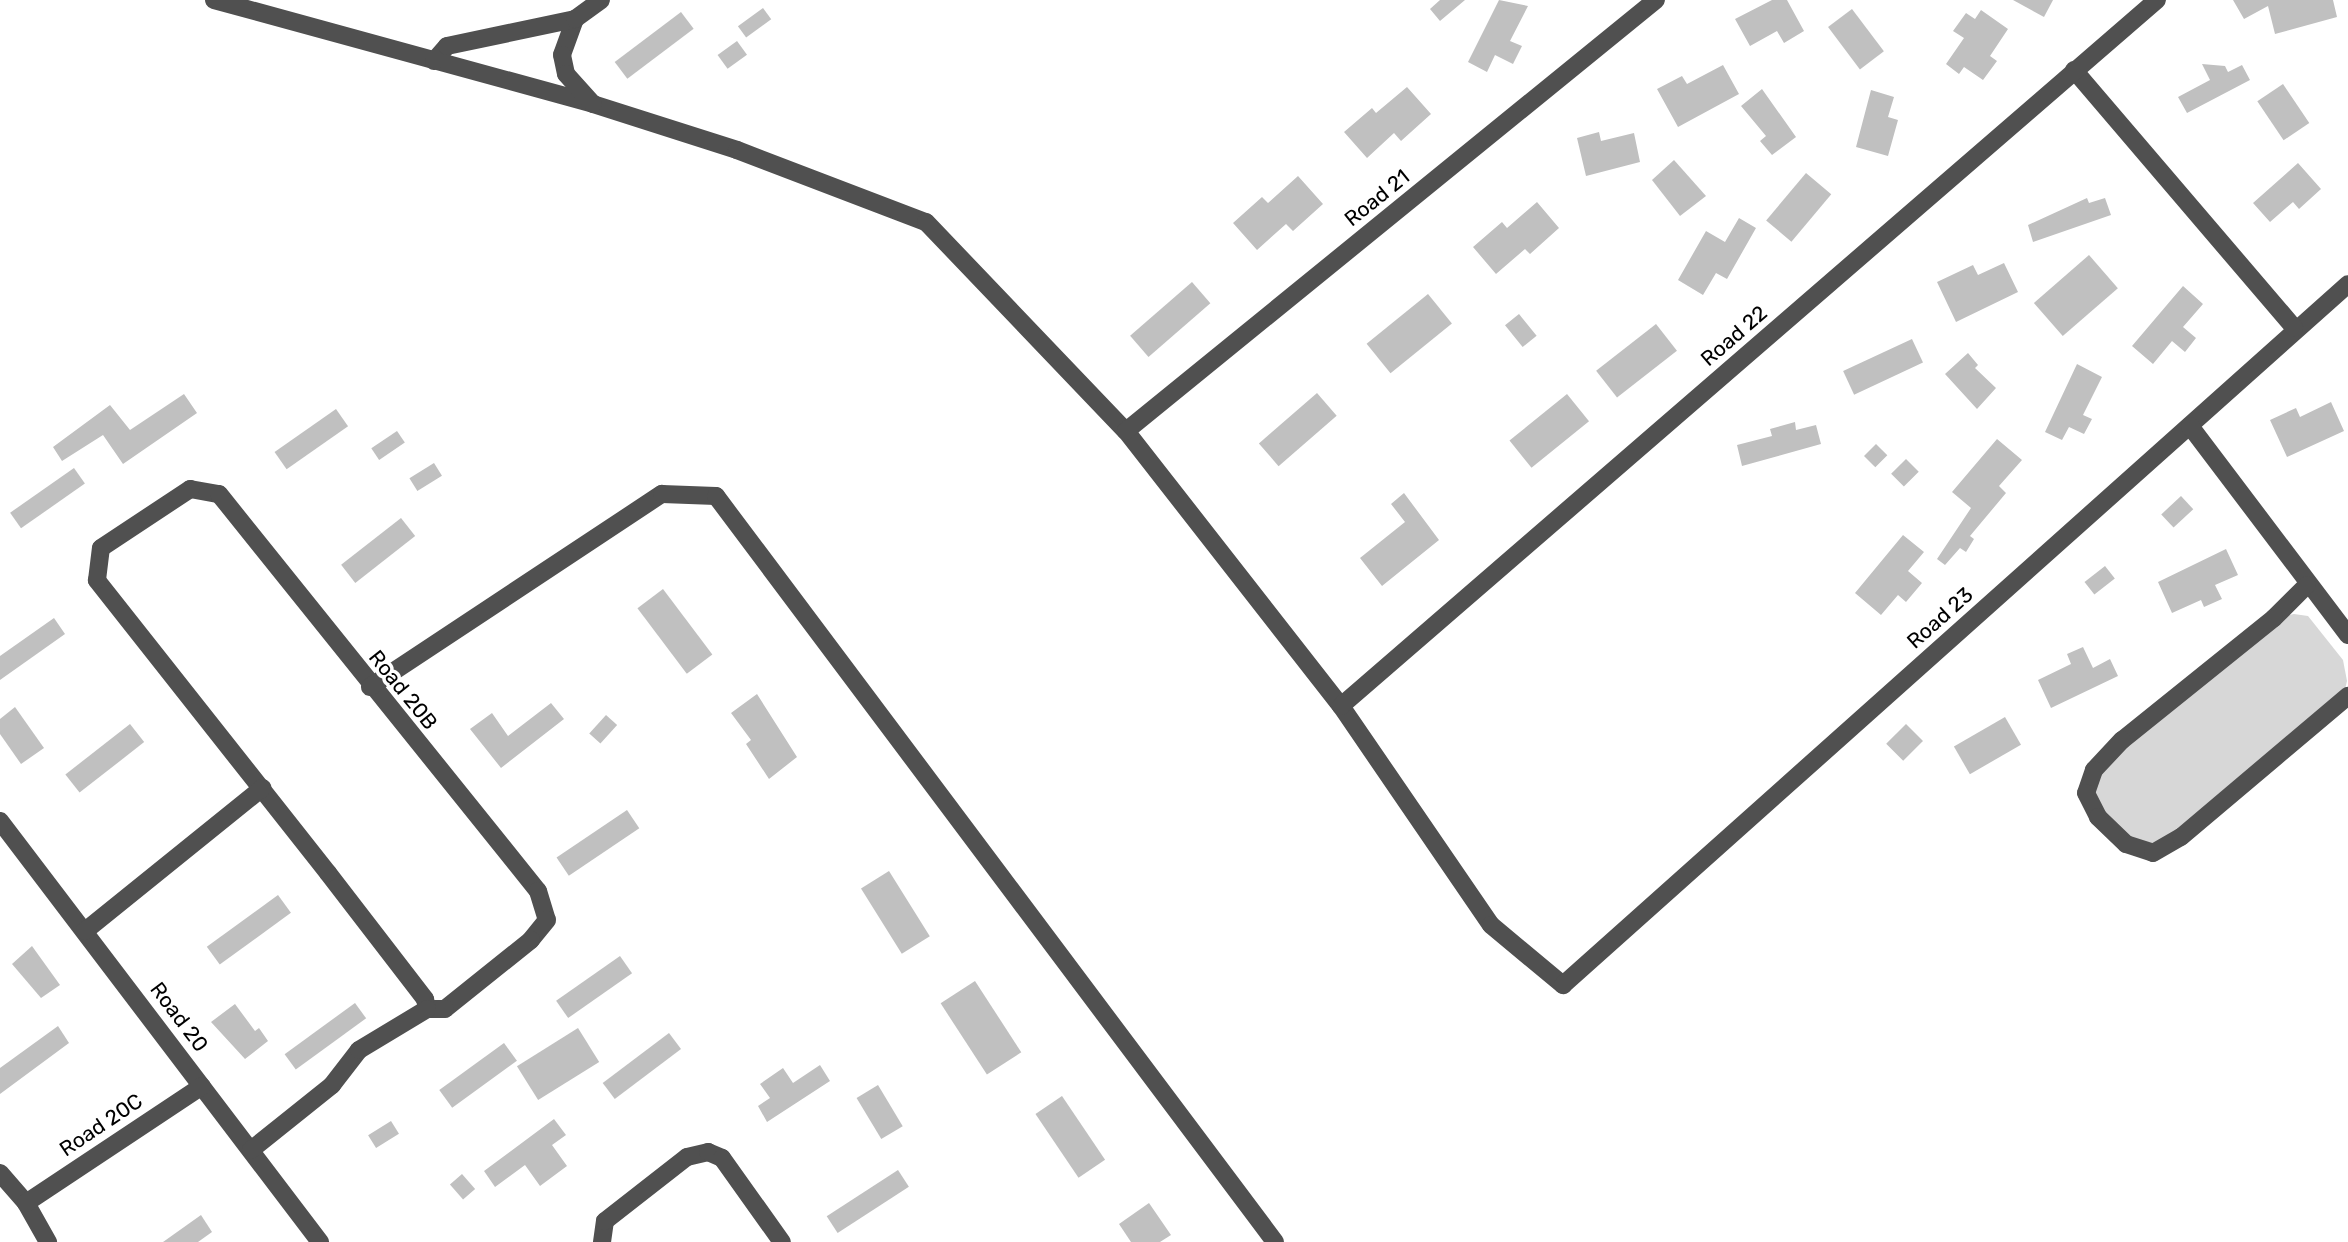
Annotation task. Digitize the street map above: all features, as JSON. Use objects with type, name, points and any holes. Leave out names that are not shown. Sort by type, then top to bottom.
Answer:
[{"type":"street","points":[[214,0],[593,104],[737,150],[926,222],[1126,431],[1341,706]]},
{"type":"street","points":[[434,61],[447,46],[575,19],[601,0]]},
{"type":"street","name":"Road 21","points":[[1126,431],[1656,0]]},
{"type":"street","name":"Road 22","points":[[1341,706],[2157,0]]},
{"type":"street","points":[[575,19],[562,55],[566,74],[593,104]]},
{"type":"street","points":[[2074,71],[2294,328]]},
{"type":"street","name":"Road 23","points":[[1341,706],[1491,925],[1563,985],[2190,426],[2294,328],[2348,284]]},
{"type":"street","points":[[2190,426],[2307,585],[2348,635]]},
{"type":"street","name":"Road 20B","points":[[190,489],[219,494],[370,687],[538,891],[547,920],[531,940],[445,1009],[427,1009],[425,999],[97,580],[101,548],[190,489]]},
{"type":"street","points":[[370,687],[662,494],[716,496],[1275,1242]]},
{"type":"street","points":[[2307,585],[2274,618],[2122,740],[2094,771],[2086,793],[2098,817],[2126,844],[2153,853],[2181,837],[2348,696]]},
{"type":"street","points":[[85,932],[262,788]]},
{"type":"street","name":"Road 20","points":[[0,821],[320,1242]]},
{"type":"street","points":[[251,1150],[332,1085],[359,1050],[427,1009]]},
{"type":"street","name":"Road 20C","points":[[26,1203],[202,1086]]},
{"type":"street","points":[[603,1242],[604,1221],[687,1157],[708,1152],[722,1158],[782,1242]]},
{"type":"street","points":[[0,1173],[26,1203],[48,1242]]},
{"type":"shaded area","points":[[2294,614],[2308,616],[2343,660],[2347,681],[2342,702],[2153,853],[2126,844],[2086,793],[2094,770],[2274,618]]},
{"type":"building","points":[[1440,0],[1465,0],[1440,21],[1430,9]]},
{"type":"building","points":[[1499,0],[1528,6],[1510,41],[1522,46],[1513,64],[1495,55],[1487,72],[1468,62]]},
{"type":"building","points":[[1772,0],[1787,0],[1804,31],[1784,43],[1777,31],[1750,46],[1735,19]]},
{"type":"building","points":[[2013,0],[2053,0],[2044,17]]},
{"type":"building","points":[[2233,0],[2333,0],[2337,17],[2275,34],[2268,6],[2244,19]]},
{"type":"building","points":[[763,8],[771,19],[746,38],[738,26]]},
{"type":"building","points":[[1852,9],[1884,51],[1860,69],[1828,27]]},
{"type":"building","points":[[1981,10],[2008,29],[1990,56],[1997,61],[1983,80],[1964,67],[1959,74],[1946,64],[1964,38],[1953,31],[1966,13],[1975,19]]},
{"type":"building","points":[[681,12],[694,29],[627,79],[615,62]]},
{"type":"building","points":[[737,41],[747,55],[728,69],[718,55]]},
{"type":"building","points":[[2202,64],[2225,66],[2228,72],[2242,65],[2250,80],[2187,113],[2178,97],[2210,80]]},
{"type":"building","points":[[1723,65],[1739,94],[1678,127],[1657,89],[1682,76],[1687,84]]},
{"type":"building","points":[[2283,84],[2309,123],[2284,140],[2257,101]]},
{"type":"building","points":[[1407,87],[1431,114],[1401,141],[1394,133],[1367,158],[1344,132],[1372,108],[1376,113]]},
{"type":"building","points":[[1762,89],[1796,137],[1772,155],[1760,141],[1766,136],[1741,106]]},
{"type":"building","points":[[1871,90],[1894,97],[1888,117],[1898,120],[1888,156],[1856,147]]},
{"type":"building","points":[[1599,132],[1601,141],[1634,133],[1640,162],[1586,176],[1577,138]]},
{"type":"building","points":[[1674,160],[1706,196],[1680,216],[1652,180]]},
{"type":"building","points":[[2298,163],[2321,189],[2299,209],[2293,202],[2270,222],[2253,203]]},
{"type":"building","points":[[1806,173],[1831,194],[1791,242],[1766,220]]},
{"type":"building","points":[[1298,176],[1323,204],[1293,231],[1286,224],[1257,250],[1233,223],[1262,197],[1268,203]]},
{"type":"building","points":[[2087,198],[2089,203],[2105,198],[2111,215],[2033,242],[2028,225]]},
{"type":"building","points":[[1537,202],[1559,228],[1530,254],[1525,249],[1496,274],[1473,247],[1502,222],[1507,228]]},
{"type":"building","points":[[1739,218],[1756,228],[1727,279],[1716,273],[1703,295],[1678,280],[1706,231],[1725,242]]},
{"type":"building","points":[[2089,255],[2118,288],[2063,336],[2034,303]]},
{"type":"building","points":[[2004,263],[2018,292],[1956,322],[1937,282],[1973,265],[1978,275]]},
{"type":"building","points":[[1192,282],[1210,303],[1148,357],[1130,336]]},
{"type":"building","points":[[2183,286],[2203,304],[2183,327],[2196,338],[2185,352],[2172,341],[2153,364],[2132,346]]},
{"type":"building","points":[[1428,294],[1452,324],[1391,373],[1367,344]]},
{"type":"building","points":[[1519,314],[1537,336],[1523,347],[1505,325]]},
{"type":"building","points":[[1656,324],[1677,351],[1617,398],[1596,371]]},
{"type":"building","points":[[1912,339],[1923,363],[1854,395],[1843,371]]},
{"type":"building","points":[[1968,353],[1978,365],[1975,368],[1996,388],[1977,409],[1945,374]]},
{"type":"building","points":[[2077,364],[2102,377],[2083,415],[2092,419],[2084,434],[2069,427],[2062,440],[2045,432]]},
{"type":"building","points":[[1317,393],[1337,416],[1279,466],[1259,444]]},
{"type":"building","points":[[184,394],[197,413],[123,464],[103,435],[62,461],[53,447],[110,405],[130,430]]},
{"type":"building","points":[[1567,394],[1589,421],[1532,468],[1509,441]]},
{"type":"building","points":[[2331,402],[2344,431],[2287,457],[2270,420],[2296,408],[2300,417]]},
{"type":"building","points":[[336,409],[348,426],[287,469],[275,452]]},
{"type":"building","points":[[1795,422],[1796,430],[1816,425],[1821,444],[1742,466],[1737,445],[1772,436],[1770,429]]},
{"type":"building","points":[[397,431],[405,443],[379,460],[371,448]]},
{"type":"building","points":[[1997,439],[2022,460],[1999,486],[2006,493],[1970,536],[1974,539],[1966,552],[1960,548],[1945,565],[1937,559],[1971,508],[1952,492]]},
{"type":"building","points":[[1876,444],[1887,455],[1875,467],[1864,456]]},
{"type":"building","points":[[1906,459],[1919,472],[1904,487],[1891,474]]},
{"type":"building","points":[[434,463],[442,476],[417,491],[409,478]]},
{"type":"building","points":[[74,468],[85,484],[21,528],[10,513]]},
{"type":"building","points":[[1404,493],[1439,540],[1382,586],[1360,558],[1405,522],[1391,504]]},
{"type":"building","points":[[2181,496],[2193,509],[2174,528],[2161,514]]},
{"type":"building","points":[[401,518],[415,536],[355,583],[341,565]]},
{"type":"building","points":[[1903,535],[1924,552],[1908,571],[1922,583],[1906,602],[1898,595],[1881,615],[1855,593]]},
{"type":"building","points":[[2226,549],[2238,575],[2215,585],[2222,599],[2204,607],[2201,600],[2172,613],[2158,582]]},
{"type":"building","points":[[2105,566],[2115,579],[2094,595],[2085,582]]},
{"type":"building","points":[[663,589],[712,654],[687,674],[637,608]]},
{"type":"building","points":[[54,618],[65,634],[0,680],[0,656]]},
{"type":"building","points":[[2083,647],[2093,668],[2110,659],[2118,676],[2051,708],[2038,680],[2071,664],[2067,654]]},
{"type":"building","points":[[757,694],[797,757],[769,779],[746,744],[751,740],[731,713]]},
{"type":"building","points":[[551,703],[564,719],[501,768],[470,729],[492,713],[508,736]]},
{"type":"building","points":[[15,707],[44,748],[21,764],[0,734],[0,719]]},
{"type":"building","points":[[606,715],[617,725],[600,744],[589,734]]},
{"type":"building","points":[[2005,717],[2021,745],[1970,774],[1954,746]]},
{"type":"building","points":[[130,724],[144,742],[80,793],[65,774]]},
{"type":"building","points":[[1906,724],[1923,741],[1903,761],[1886,744]]},
{"type":"building","points":[[627,810],[639,828],[569,876],[557,858]]},
{"type":"building","points":[[889,871],[930,936],[902,954],[861,888]]},
{"type":"building","points":[[278,895],[291,913],[220,965],[207,947]]},
{"type":"building","points":[[32,946],[60,985],[41,998],[12,964]]},
{"type":"building","points":[[620,956],[632,973],[568,1018],[556,1001]]},
{"type":"building","points":[[975,981],[1021,1052],[987,1075],[941,1003]]},
{"type":"building","points":[[355,1003],[366,1018],[296,1070],[285,1054]]},
{"type":"building","points":[[235,1004],[255,1031],[259,1028],[268,1041],[245,1059],[211,1022]]},
{"type":"building","points":[[58,1026],[69,1043],[0,1094],[0,1068]]},
{"type":"building","points":[[578,1028],[599,1062],[538,1100],[517,1066]]},
{"type":"building","points":[[669,1033],[681,1049],[615,1099],[603,1083]]},
{"type":"building","points":[[504,1043],[517,1061],[452,1108],[439,1090]]},
{"type":"building","points":[[820,1065],[830,1081],[767,1122],[758,1106],[770,1098],[760,1084],[783,1068],[793,1083]]},
{"type":"building","points":[[878,1085],[903,1126],[881,1139],[857,1098]]},
{"type":"building","points":[[1062,1096],[1105,1160],[1079,1178],[1035,1114]]},
{"type":"building","points":[[554,1119],[566,1135],[552,1145],[567,1166],[540,1186],[525,1165],[495,1187],[484,1171]]},
{"type":"building","points":[[391,1121],[399,1134],[376,1148],[368,1135]]},
{"type":"building","points":[[898,1170],[909,1187],[838,1233],[827,1216]]},
{"type":"building","points":[[462,1174],[475,1189],[463,1200],[450,1184]]},
{"type":"building","points":[[1149,1203],[1171,1235],[1160,1242],[1131,1242],[1119,1224]]},
{"type":"building","points":[[201,1215],[212,1232],[198,1242],[163,1242]]}]
